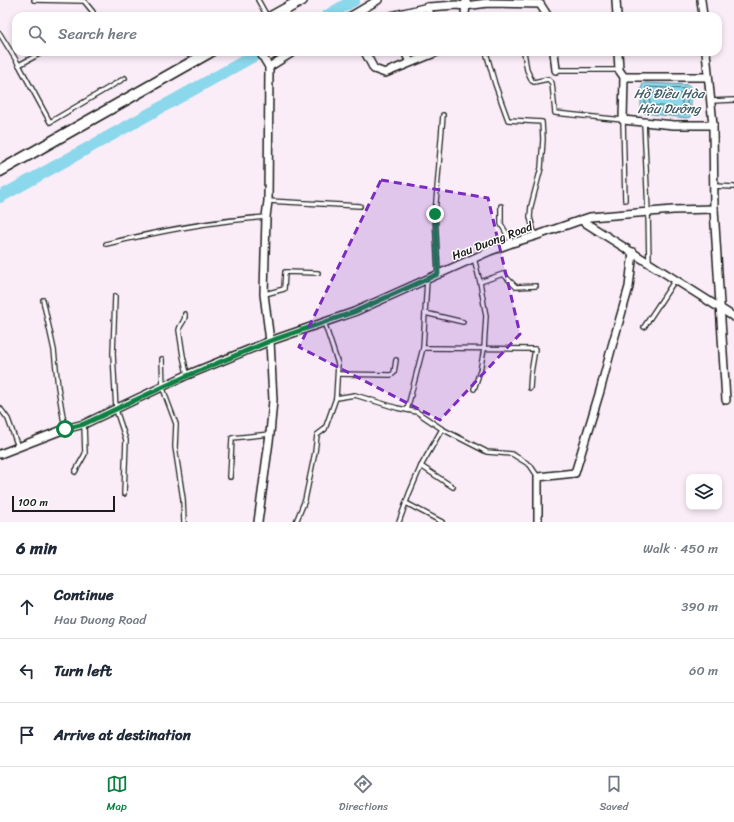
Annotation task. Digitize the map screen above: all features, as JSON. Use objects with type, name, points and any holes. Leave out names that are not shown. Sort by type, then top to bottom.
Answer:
[{"type":"street","points":[[358,12],[378,0]]},
{"type":"street","points":[[616,0],[617,12]]},
{"type":"street","points":[[701,0],[702,12]]},
{"type":"street","points":[[279,12],[297,1]]},
{"type":"street","points":[[409,12],[465,3],[540,4],[545,12]]},
{"type":"street","points":[[428,8],[429,12]]},
{"type":"street","points":[[0,171],[203,56]]},
{"type":"street","points":[[258,522],[273,400],[270,341],[264,294],[266,217],[268,201],[269,67],[262,56]]},
{"type":"street","points":[[269,67],[287,56]]},
{"type":"street","points":[[367,56],[374,69],[385,73],[426,56]]},
{"type":"street","points":[[407,56],[410,62]]},
{"type":"street","points":[[554,56],[556,70]]},
{"type":"street","points":[[618,56],[619,70],[624,77],[623,120],[674,125],[712,125]]},
{"type":"street","points":[[706,56],[712,125],[714,209],[726,400]]},
{"type":"street","points":[[624,77],[708,78]]},
{"type":"street","name":"Hau Duong Road","points":[[0,454],[65,429],[84,424],[187,376],[270,341],[354,312],[474,258],[512,243],[590,217],[673,210],[714,209]]},
{"type":"street","points":[[581,220],[734,317]]},
{"type":"street","points":[[538,522],[538,478],[575,473],[629,287],[633,252]]},
{"type":"lane","points":[[34,0],[84,1],[93,12]]},
{"type":"lane","points":[[258,0],[265,12]]},
{"type":"lane","points":[[0,34],[12,54]]},
{"type":"lane","points":[[13,56],[50,122],[124,78]]},
{"type":"lane","points":[[19,65],[36,56]]},
{"type":"lane","points":[[487,56],[508,120],[542,122],[543,139],[541,168],[531,206],[530,217],[535,236]]},
{"type":"lane","points":[[525,56],[532,81],[534,82],[548,79],[552,83],[555,113],[623,120],[625,200]]},
{"type":"lane","points":[[556,70],[619,70]]},
{"type":"lane","points":[[710,101],[734,100]]},
{"type":"lane","points":[[438,274],[435,214],[443,115]]},
{"type":"lane","points":[[644,122],[649,263]]},
{"type":"lane","points":[[713,186],[734,187]]},
{"type":"lane","points":[[268,201],[360,206]]},
{"type":"lane","points":[[501,206],[501,224],[512,243]]},
{"type":"lane","points":[[106,244],[151,233],[205,223],[266,217]]},
{"type":"lane","points":[[474,258],[486,316],[484,349],[480,371],[474,389]]},
{"type":"lane","points":[[264,294],[284,289],[285,272],[318,273]]},
{"type":"lane","points":[[480,282],[503,274],[516,287],[536,286]]},
{"type":"lane","points":[[407,410],[424,348],[427,279]]},
{"type":"lane","points":[[644,327],[675,280]]},
{"type":"lane","points":[[115,296],[113,354],[116,410],[126,440],[124,494]]},
{"type":"lane","points":[[43,300],[54,350],[65,429]]},
{"type":"lane","points":[[425,313],[463,322]]},
{"type":"lane","points":[[185,314],[185,320],[180,326],[179,330],[187,376]]},
{"type":"lane","points":[[296,522],[305,500],[317,435],[325,429],[336,398],[338,364],[324,322]]},
{"type":"lane","points":[[424,348],[536,349],[531,373],[530,388]]},
{"type":"lane","points":[[162,359],[163,388],[176,424],[175,447],[183,500],[184,522]]},
{"type":"lane","points":[[338,374],[391,375],[394,372],[396,360]]},
{"type":"lane","points":[[336,398],[355,394],[397,408],[417,412],[442,429],[487,452],[512,454],[530,465],[538,478]]},
{"type":"lane","points":[[0,408],[8,418],[18,447]]},
{"type":"lane","points":[[75,472],[85,454],[84,424]]},
{"type":"lane","points":[[399,522],[422,466],[442,429]]},
{"type":"lane","points":[[230,477],[232,438],[270,434]]},
{"type":"lane","points":[[422,466],[452,487]]},
{"type":"lane","points":[[406,503],[442,522]]},
{"type":"highlighted area","points":[[381,180],[488,198],[520,334],[440,420],[299,347]]},
{"type":"water","name":"Hồ Điều Hòa Hậu Dưỡng","points":[[643,84],[689,85],[691,89],[691,117],[687,118],[643,113],[641,111],[641,89]]},
{"type":"waterway","points":[[334,12],[354,0]]},
{"type":"waterway","points":[[0,197],[254,56]]},
{"type":"route","points":[[65,429],[84,424],[187,376],[270,341],[354,312],[438,274],[435,214]]}]
